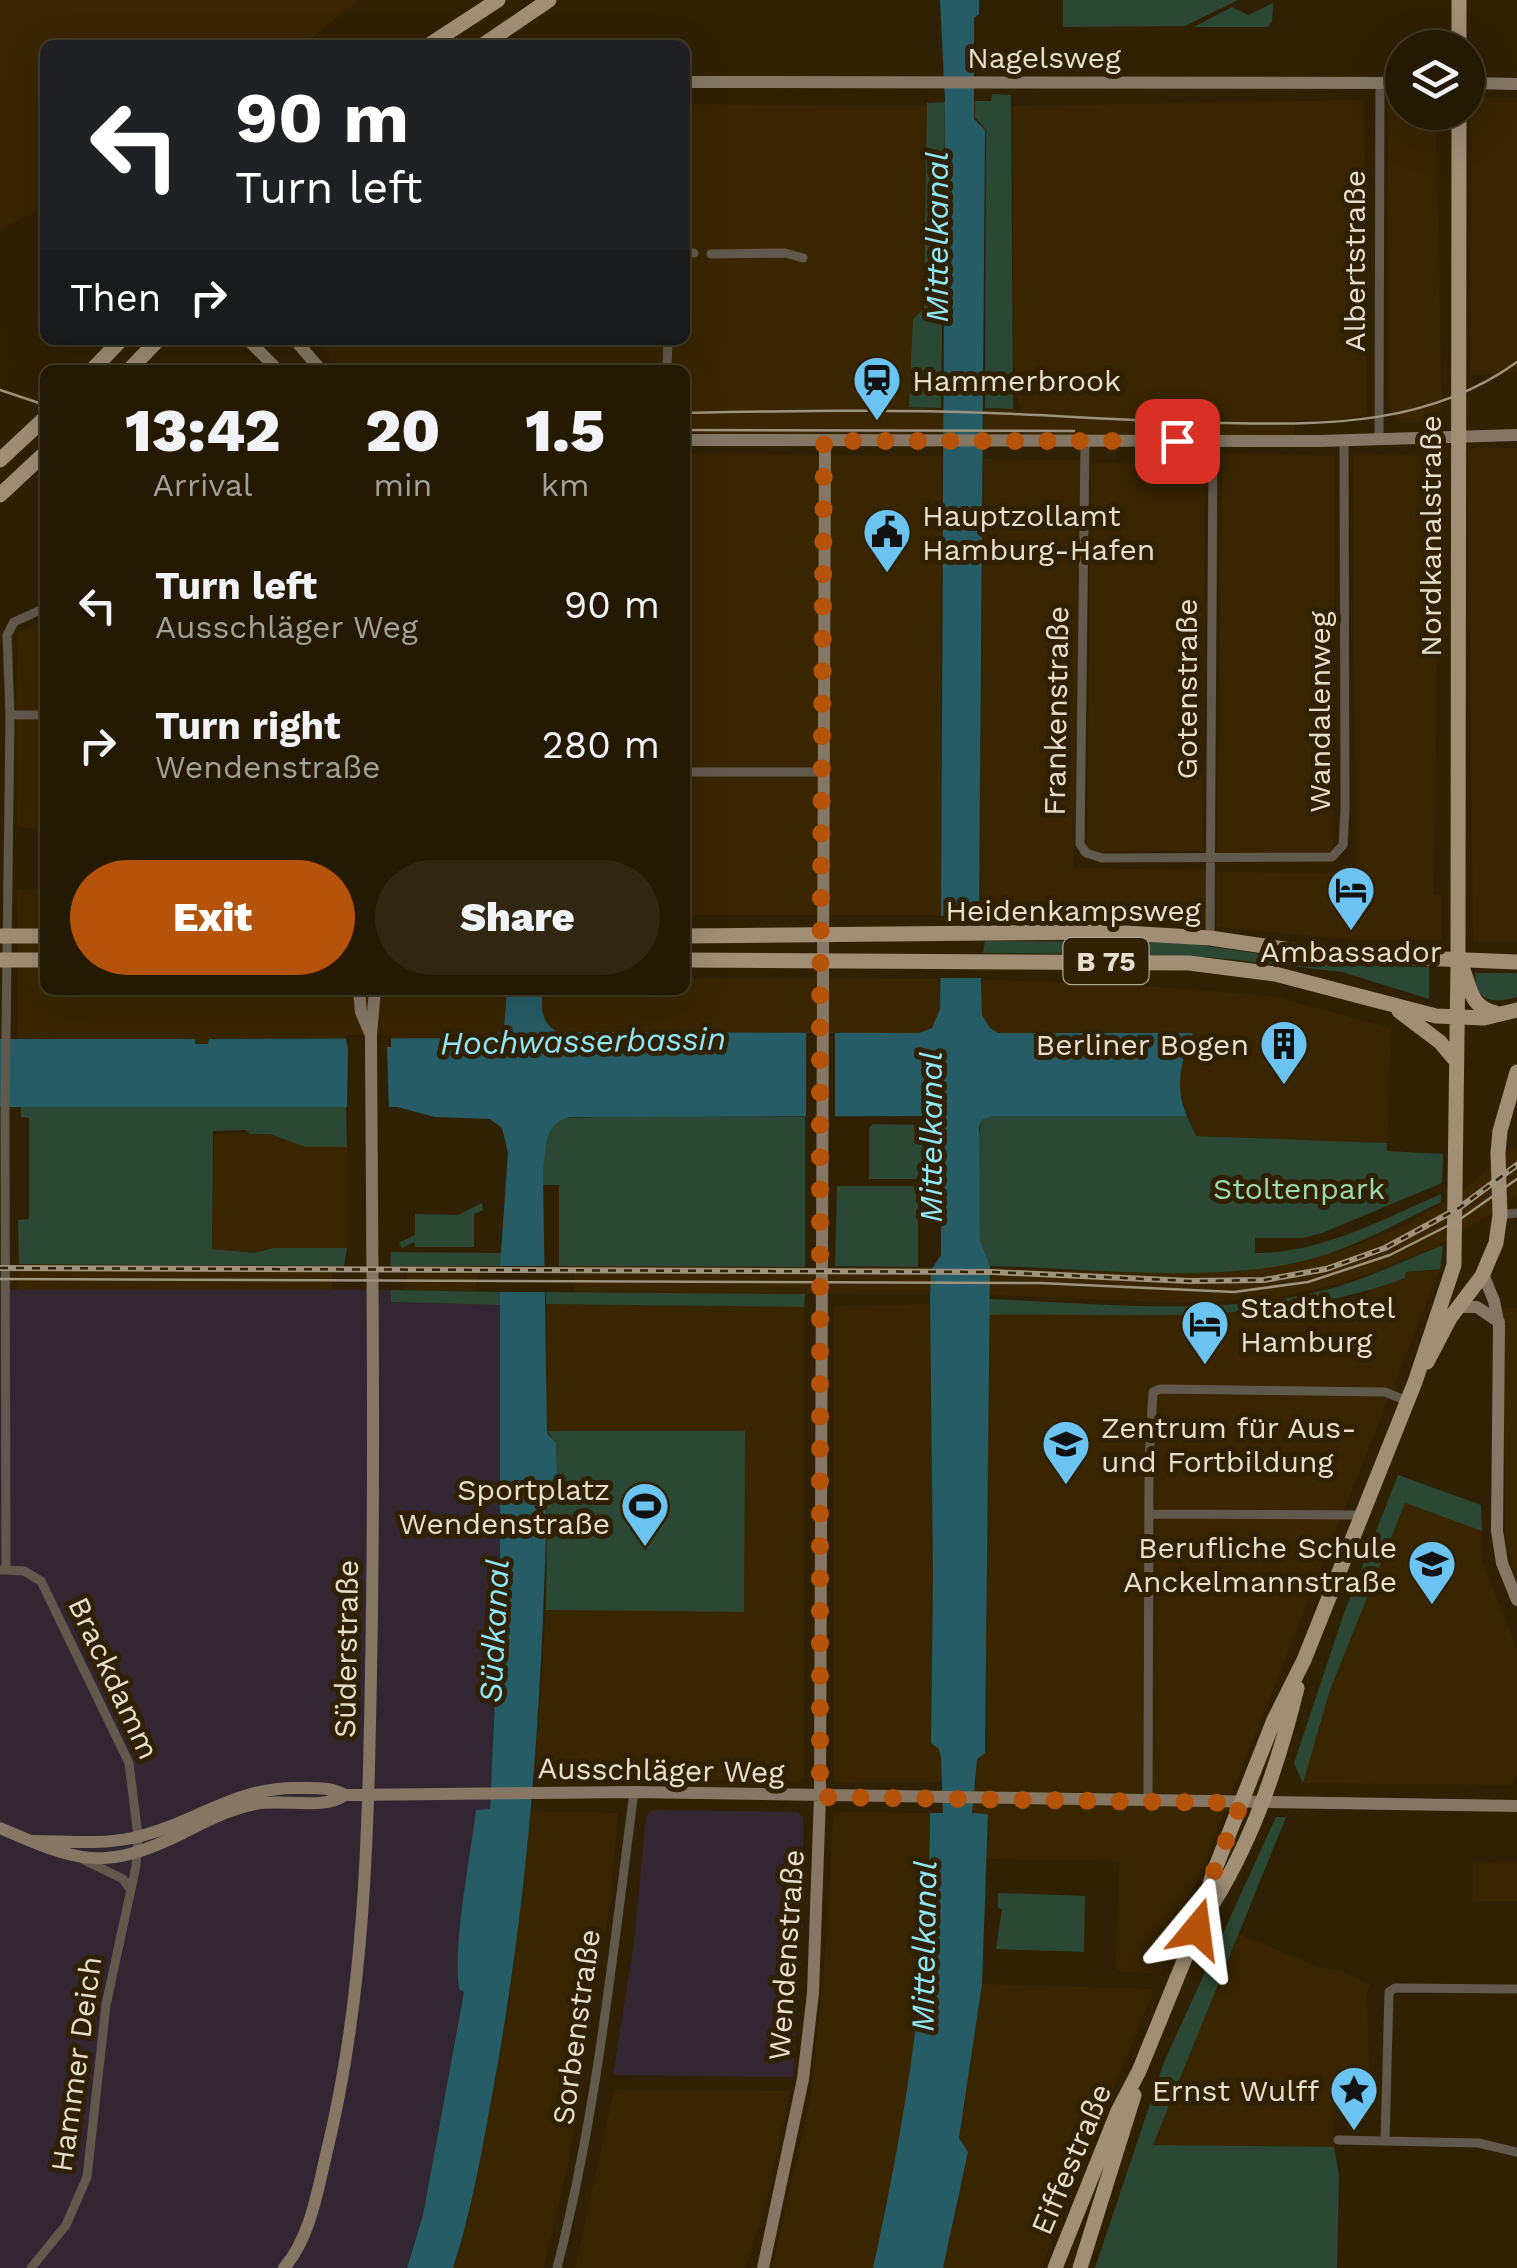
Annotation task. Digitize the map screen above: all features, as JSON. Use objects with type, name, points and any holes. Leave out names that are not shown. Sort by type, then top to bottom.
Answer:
[{"type":"main road","points":[[438,40],[498,0]]},
{"type":"main road","points":[[489,40],[549,0]]},
{"type":"main road","points":[[1459,0],[1460,30]]},
{"type":"main road","name":"Nordkanalstraße","points":[[1456,1060],[1459,130]]},
{"type":"main road","points":[[97,365],[116,345]]},
{"type":"main road","points":[[133,365],[153,345]]},
{"type":"main road","points":[[0,460],[40,423]]},
{"type":"main road","points":[[0,495],[40,458]]},
{"type":"main road","name":"Heidenkampsweg","points":[[690,936],[1108,932],[1210,938],[1318,954],[1458,960]]},
{"type":"main road","points":[[3,936],[40,936]]},
{"type":"main road","points":[[3,960],[40,960]]},
{"type":"main road","name":"Heidenkampsweg","points":[[690,960],[982,960],[1230,966],[1456,1018]]},
{"type":"main road","points":[[1458,960],[1473,1002],[1484,1010],[1511,1012]]},
{"type":"main road","name":"B 75","points":[[1458,960],[1517,962]]},
{"type":"main road","points":[[1393,1006],[1440,1042],[1456,1060]]},
{"type":"main road","name":"B 75","points":[[1456,1018],[1511,1012]]},
{"type":"main road","name":"Eiffestraße","points":[[1056,2268],[1197,1929],[1213,1874],[1274,1720],[1304,1660],[1415,1382],[1451,1276],[1456,1250],[1456,1060]]},
{"type":"main road","name":"Eiffestraße","points":[[1415,1382],[1458,1306],[1483,1274],[1508,1214],[1498,1154],[1515,1079]]},
{"type":"main road","name":"Eiffestraße","points":[[1197,1929],[1228,1881],[1263,1803],[1283,1747],[1304,1660]]},
{"type":"main road","name":"Eiffestraße","points":[[1080,2268],[1139,2071]]},
{"type":"street","name":"Nagelsweg","points":[[690,82],[1385,82]]},
{"type":"street","name":"Albertstraße","points":[[1378,440],[1380,82]]},
{"type":"street","points":[[1485,84],[1517,84]]},
{"type":"street","points":[[711,254],[785,253],[804,258]]},
{"type":"street","points":[[253,345],[273,365]]},
{"type":"street","points":[[299,345],[317,365]]},
{"type":"street","points":[[690,440],[1085,442],[1517,435]]},
{"type":"street","name":"Wandalenweg","points":[[1210,857],[1332,857],[1343,845],[1344,440]]},
{"type":"street","name":"Wendenstraße","points":[[762,2268],[805,2068],[813,1992],[820,1797],[824,441]]},
{"type":"street","name":"Gotenstraße","points":[[1210,938],[1213,441]]},
{"type":"street","name":"Frankenstraße","points":[[1085,442],[1080,844],[1092,857],[1210,857]]},
{"type":"street","points":[[3,1570],[3,936],[10,715],[7,635],[14,622],[40,610]]},
{"type":"street","points":[[10,715],[40,716]]},
{"type":"street","points":[[690,772],[822,772]]},
{"type":"street","name":"Süderstraße","points":[[359,995],[361,1012],[371,1035]]},
{"type":"street","name":"Süderstraße","points":[[291,2264],[319,2184],[345,2062],[361,1944],[369,1794],[372,1610],[371,1035],[375,995]]},
{"type":"street","points":[[1483,1274],[1499,1322],[1497,1531],[1502,1563],[1517,1600]]},
{"type":"street","points":[[1458,1306],[1480,1308],[1499,1322]]},
{"type":"street","points":[[1148,1802],[1153,1392],[1385,1392],[1407,1400]]},
{"type":"street","points":[[1149,1514],[1361,1516]]},
{"type":"street","name":"Brackdamm","points":[[3,1570],[24,1571],[41,1581],[129,1764],[138,1853]]},
{"type":"street","name":"Ausschläger Weg","points":[[32,1841],[113,1841],[138,1836],[258,1790],[1517,1806]]},
{"type":"street","name":"Sorbenstraße","points":[[556,2268],[574,2198],[596,2079],[634,1792]]},
{"type":"street","name":"Ausschläger Weg","points":[[80,1858],[116,1858],[138,1853],[240,1807],[275,1802],[334,1802],[345,1794]]},
{"type":"street","points":[[0,1828],[116,1874],[131,1890]]},
{"type":"street","name":"Hammer Deich","points":[[32,2268],[66,2225],[84,2188],[106,2005],[138,1853]]},
{"type":"street","points":[[1386,2141],[1388,1992],[1395,1988],[1517,1989]]},
{"type":"street","points":[[1338,2140],[1478,2143],[1517,2152]]},
{"type":"shaded area","points":[[0,0],[360,0],[308,40],[40,40],[40,209],[0,230]]},
{"type":"shaded area","points":[[1485,98],[1517,98],[1517,372],[1470,375],[1470,130],[1485,130]]},
{"type":"shaded area","points":[[1364,100],[1367,415],[1327,421],[1295,420],[1294,435],[690,435],[690,365],[336,365],[320,345],[690,345],[690,104],[927,106],[923,408],[1021,410],[1014,389],[1012,106]]},
{"type":"shaded area","points":[[1388,130],[1436,130],[1442,422],[1401,422],[1392,414],[1388,402]]},
{"type":"shaded area","points":[[1517,448],[1514,942],[1473,941],[1468,463],[1468,450]]},
{"type":"shaded area","points":[[1222,453],[1335,456],[1333,856],[1217,854]]},
{"type":"shaded area","points":[[690,454],[942,456],[941,915],[690,915]]},
{"type":"shaded area","points":[[1353,454],[1439,456],[1434,895],[1442,895],[1442,940],[1356,940],[1217,927],[1217,872],[1355,873]]},
{"type":"shaded area","points":[[984,459],[1080,460],[1074,868],[1206,870],[1205,919],[979,916]]},
{"type":"shaded area","points":[[1091,463],[1205,464],[1203,851],[1087,852]]},
{"type":"shaded area","points":[[40,623],[40,829],[17,826],[18,632]]},
{"type":"shaded area","points":[[40,889],[40,995],[507,995],[504,1027],[493,1038],[210,1039],[208,1044],[195,1044],[194,1039],[18,1040],[17,890]]},
{"type":"shaded area","points":[[690,978],[940,979],[940,1009],[932,1028],[919,1033],[557,1032],[542,1015],[542,995],[690,995]]},
{"type":"shaded area","points":[[982,980],[1108,983],[1272,996],[1391,1028],[1387,1143],[1195,1136],[1179,1089],[1180,1068],[1192,1033],[998,1033],[982,1015]]},
{"type":"shaded area","points":[[214,1134],[270,1134],[305,1147],[347,1147],[347,1248],[273,1248],[255,1253],[212,1249]]},
{"type":"shaded area","points":[[1517,1145],[1517,1196],[1502,1207],[1439,1246],[1335,1285],[1272,1299],[1181,1303],[993,1295],[574,1292],[574,1266],[993,1268],[1123,1273],[1272,1266],[1343,1250],[1403,1226],[1459,1193]]},
{"type":"shaded area","points":[[19,1264],[332,1266],[332,1290],[18,1291]]},
{"type":"shaded area","points":[[407,1266],[477,1266],[476,1291],[406,1290]]},
{"type":"shaded area","points":[[1440,1269],[1160,1974],[1116,1971],[1119,1861],[987,1859],[988,1814],[972,1814],[972,1782],[977,1759],[985,1752],[989,1315],[1284,1309],[1362,1295],[1406,1272]]},
{"type":"shaded area","points":[[0,1290],[391,1290],[392,1302],[500,1305],[500,1588],[490,1810],[476,1811],[459,1950],[459,1989],[464,1991],[423,2215],[407,2268],[0,2268]]},
{"type":"shaded area","points":[[930,1297],[931,1743],[939,1749],[944,1782],[836,1783],[834,1306],[930,1304]]},
{"type":"shaded area","points":[[546,1304],[804,1307],[804,1777],[797,1782],[535,1776],[546,1610],[744,1611],[745,1432],[547,1431]]},
{"type":"shaded area","points":[[1503,1308],[1517,1308],[1517,1581],[1506,1547]]},
{"type":"shaded area","name":"Berufliche Schule Anckelmannstraße","points":[[1405,1503],[1482,1531],[1483,1563],[1517,1649],[1517,1774],[1511,1785],[1303,1783],[1330,1690]]},
{"type":"shaded area","points":[[653,1810],[797,1812],[803,1818],[803,1927],[793,2077],[613,2075],[634,1943],[646,1816]]},
{"type":"shaded area","points":[[531,1811],[618,1813],[611,1896],[568,2164],[544,2268],[453,2268],[468,2220],[509,2005]]},
{"type":"shaded area","points":[[839,1812],[930,1813],[930,1882],[920,2002],[901,2137],[873,2268],[772,2268],[811,2096],[826,1946],[833,1818]]},
{"type":"shaded area","points":[[1517,1862],[1517,1901],[1473,1901],[1473,1863]]},
{"type":"shaded area","points":[[1239,1934],[1371,1985],[1367,1992],[1370,2095],[1333,2096],[1334,2147],[1152,2146]]},
{"type":"shaded area","points":[[982,1984],[1154,1989],[1041,2268],[943,2268],[968,2153],[959,2138]]},
{"type":"shaded area","points":[[614,2090],[790,2091],[766,2202],[746,2268],[575,2268]]},
{"type":"green space","points":[[1063,0],[1238,0],[1185,26],[1063,27]]},
{"type":"green space","points":[[1273,3],[1268,27],[1194,27],[1232,7],[1248,15]]},
{"type":"green space","points":[[992,94],[1011,95],[1013,409],[985,408],[986,130],[975,117],[975,101],[991,101]]},
{"type":"green space","points":[[945,102],[941,408],[909,407],[913,319],[924,309],[927,103]]},
{"type":"green space","points":[[985,941],[1178,942],[1337,965],[1429,967],[1429,999],[1342,972],[1218,958],[983,953]]},
{"type":"green space","points":[[1475,973],[1517,973],[1517,997],[1487,998],[1478,990]]},
{"type":"green space","points":[[346,1105],[347,1147],[305,1147],[270,1134],[213,1131],[212,1249],[255,1253],[273,1248],[347,1248],[344,1266],[19,1264],[18,1220],[29,1219],[29,1118],[21,1117],[21,1107]]},
{"type":"green space","name":"Stoltenpark","points":[[992,1116],[1187,1116],[1196,1136],[1387,1143],[1387,1151],[1443,1154],[1442,1183],[1322,1233],[1303,1238],[1255,1238],[1255,1253],[1327,1241],[1441,1194],[1441,1202],[1347,1247],[1278,1266],[1196,1273],[990,1266],[980,1240],[978,1139],[982,1120]]},
{"type":"green space","points":[[805,1117],[805,1267],[559,1266],[559,1185],[543,1185],[544,1148],[550,1131],[561,1118]]},
{"type":"green space","points":[[873,1124],[924,1125],[923,1179],[869,1179],[869,1128]]},
{"type":"green space","points":[[837,1186],[918,1186],[918,1267],[835,1266]]},
{"type":"green space","points":[[482,1203],[483,1210],[474,1214],[474,1247],[415,1247],[414,1242],[402,1248],[399,1243],[415,1235],[415,1214],[458,1215]]},
{"type":"green space","points":[[1443,1245],[1440,1269],[1406,1272],[1405,1278],[1356,1294],[1305,1304],[1200,1314],[989,1315],[989,1299],[1151,1306],[1273,1300],[1347,1284]]},
{"type":"green space","points":[[391,1252],[502,1253],[500,1266],[390,1266]]},
{"type":"green space","points":[[391,1290],[500,1292],[500,1305],[391,1302]]},
{"type":"green space","points":[[546,1292],[805,1294],[804,1307],[546,1304]]},
{"type":"green space","name":"Sportplatz Wendenstraße","points":[[547,1431],[745,1431],[744,1612],[546,1610],[547,1486],[557,1476],[556,1443]]},
{"type":"green space","points":[[1398,1475],[1481,1505],[1482,1531],[1405,1503],[1330,1690],[1303,1783],[1294,1763],[1344,1613]]},
{"type":"green space","points":[[1276,1817],[1286,1817],[1153,2145],[1334,2147],[1339,2175],[1337,2268],[1095,2268],[1164,2062]]},
{"type":"green space","points":[[998,1893],[1085,1896],[1084,1952],[996,1949],[1002,1909],[998,1908]]},
{"type":"water","name":"Hochwasserbassin","points":[[940,0],[979,0],[979,14],[974,18],[974,119],[985,130],[979,916],[982,1015],[998,1033],[1193,1033],[1181,1074],[1187,1116],[992,1116],[982,1120],[979,1128],[980,1240],[990,1266],[985,1753],[977,1759],[972,1813],[988,1814],[982,1984],[959,2138],[968,2152],[943,2268],[873,2268],[914,2042],[926,1928],[930,1813],[943,1813],[941,1758],[939,1749],[931,1743],[930,1297],[931,1270],[941,1255],[941,1126],[932,1116],[573,1117],[563,1119],[551,1129],[543,1172],[547,1433],[556,1443],[557,1476],[547,1486],[538,1714],[516,1940],[481,2157],[453,2268],[407,2268],[423,2215],[464,1992],[459,1989],[458,1948],[476,1810],[490,1809],[500,1588],[500,1266],[508,1153],[502,1128],[490,1119],[435,1117],[397,1107],[0,1107],[0,1039],[195,1039],[195,1044],[208,1044],[209,1039],[493,1038],[504,1027],[507,995],[542,995],[545,1019],[557,1032],[919,1033],[932,1028],[940,1009],[945,102]]},
{"type":"pier","points":[[938,916],[982,916],[983,978],[939,978]]},
{"type":"pier","points":[[806,1033],[835,1033],[835,1121],[806,1121]]},
{"type":"pier","points":[[345,1035],[391,1035],[391,1047],[387,1047],[389,1112],[347,1110]]},
{"type":"pier","points":[[495,1266],[549,1266],[550,1292],[495,1292]]},
{"type":"tram line","points":[[690,413],[914,411],[1264,424],[1340,421],[1414,410],[1484,383],[1517,362]]},
{"type":"tram line","points":[[0,390],[40,403]]},
{"type":"tram line","points":[[690,430],[1074,431]]},
{"type":"tram line","points":[[0,1279],[1040,1283],[1234,1292],[1308,1282],[1390,1255],[1459,1220],[1517,1179]]},
{"type":"railway","points":[[0,1268],[993,1272],[1190,1281],[1264,1280],[1326,1269],[1385,1248],[1459,1208],[1517,1165]]},
{"type":"place","name":"Hammerbrook","points":[[877,422]]},
{"type":"place","name":"Hauptzollamt Hamburg-Hafen","points":[[887,574]]},
{"type":"place","name":"Ambassador","points":[[1351,932]]},
{"type":"place","name":"Berliner Bogen","points":[[1284,1086]]},
{"type":"place","name":"Stadthotel Hamburg","points":[[1205,1366]]},
{"type":"place","name":"Zentrum für Aus- und Fortbildung","points":[[1066,1486]]},
{"type":"place","name":"Sportplatz Wendenstraße","points":[[645,1548]]},
{"type":"place","name":"Berufliche Schule Anckelmannstraße","points":[[1432,1606]]},
{"type":"place","name":"Ernst Wulff","points":[[1354,2132]]},
{"type":"route","points":[[1177,441],[824,441],[820,1797],[1241,1803],[1213,1874],[1197,1929]]},
{"type":"water label","name":"Mittelkanal","points":[[937,237]]},
{"type":"water label","name":"Mittelkanal","points":[[931,1137]]},
{"type":"water label","name":"Südkanal","points":[[494,1631]]},
{"type":"water label","name":"Mittelkanal","points":[[924,1946]]}]
